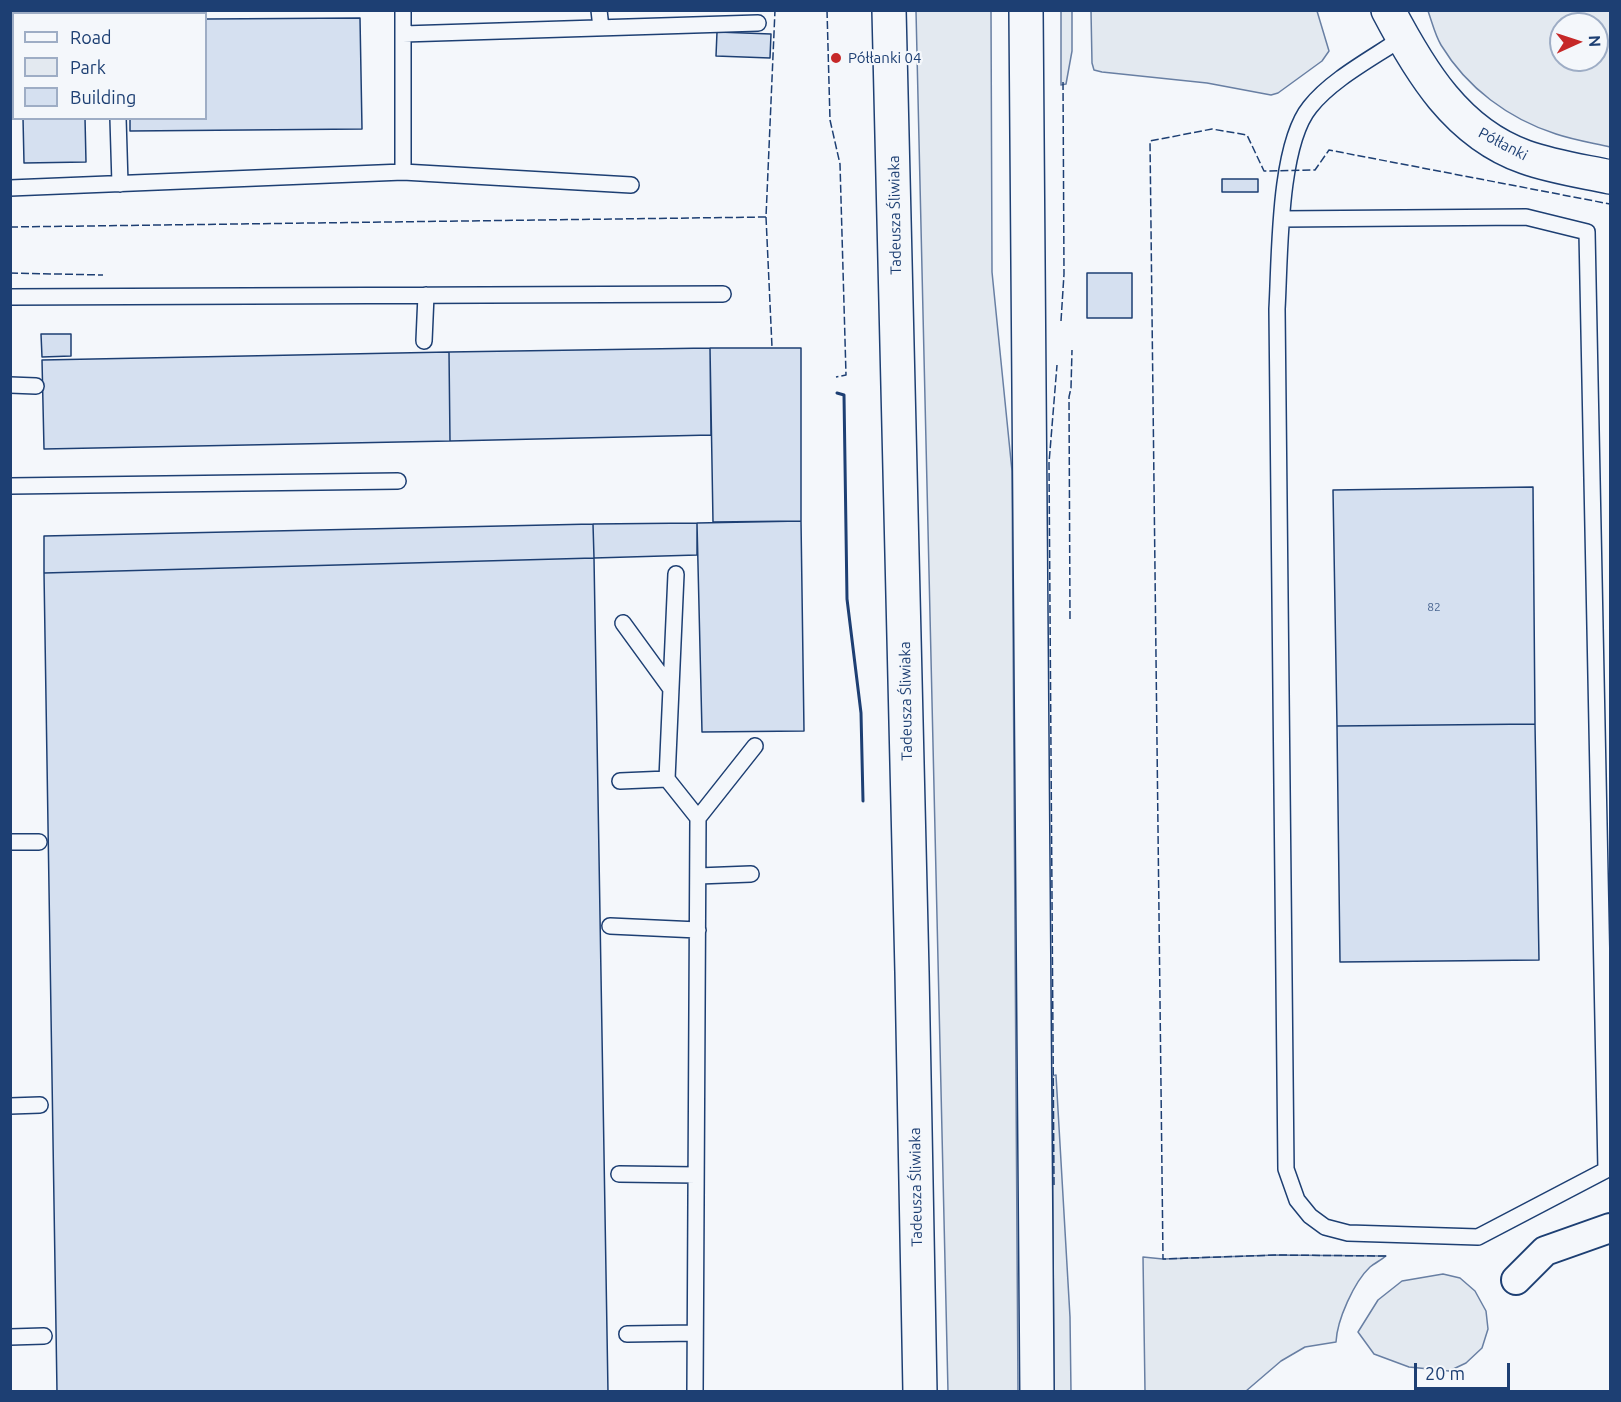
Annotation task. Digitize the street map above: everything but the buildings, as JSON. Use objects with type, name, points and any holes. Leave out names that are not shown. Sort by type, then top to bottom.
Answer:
[{"type":"main road","name":"Tadeusza Śliwiaka","points":[[889,10],[920,1392]]},
{"type":"main road","points":[[1026,10],[1036,1392]]},
{"type":"main road","name":"Półłanki","points":[[1396,20],[1418,66],[1458,115],[1479,133],[1524,157],[1549,165],[1611,177]]},
{"type":"street","points":[[1515,1280],[1545,1251],[1611,1228]]},
{"type":"lane","points":[[403,10],[403,172]]},
{"type":"lane","points":[[599,10],[601,28]]},
{"type":"lane","points":[[1282,219],[1526,217],[1587,232],[1606,1170],[1478,1237],[1348,1233],[1325,1227],[1310,1216],[1297,1200],[1286,1169],[1277,309],[1282,219],[1296,131],[1306,112],[1396,20]]},
{"type":"lane","points":[[403,34],[758,23]]},
{"type":"lane","points":[[118,120],[120,183]]},
{"type":"lane","points":[[10,188],[403,172],[631,185]]},
{"type":"lane","points":[[10,297],[723,294]]},
{"type":"lane","points":[[424,341],[426,295]]},
{"type":"lane","points":[[10,385],[36,386]]},
{"type":"lane","points":[[10,486],[398,481]]},
{"type":"lane","points":[[676,574],[667,779],[698,818]]},
{"type":"lane","points":[[623,623],[671,689]]},
{"type":"lane","points":[[695,1392],[698,818],[755,746]]},
{"type":"lane","points":[[620,781],[667,779]]},
{"type":"lane","points":[[10,842],[39,842]]},
{"type":"lane","points":[[698,876],[751,874]]},
{"type":"lane","points":[[610,927],[698,930]]},
{"type":"lane","points":[[10,1106],[40,1105]]},
{"type":"lane","points":[[619,1174],[696,1175]]},
{"type":"lane","points":[[627,1334],[695,1333]]},
{"type":"lane","points":[[10,1337],[44,1336]]},
{"type":"green space","points":[[916,11],[991,11],[992,272],[1012,471],[1018,1391],[948,1391]]},
{"type":"green space","points":[[1061,11],[1072,11],[1072,51],[1066,84],[1061,85]]},
{"type":"green space","points":[[1091,11],[1317,11],[1329,51],[1322,61],[1278,93],[1271,95],[1207,83],[1102,72],[1094,70],[1092,63]]},
{"type":"green space","points":[[1428,11],[1610,11],[1610,147],[1556,134],[1506,111],[1463,75],[1451,61],[1435,33]]},
{"type":"green space","points":[[1056,1075],[1070,1317],[1071,1392],[1054,1391],[1052,1076]]},
{"type":"green space","points":[[1276,1255],[1386,1256],[1370,1267],[1352,1292],[1339,1323],[1336,1342],[1305,1347],[1281,1361],[1246,1391],[1145,1391],[1143,1257],[1163,1259]]},
{"type":"green space","points":[[1443,1274],[1460,1278],[1475,1291],[1486,1311],[1488,1329],[1482,1348],[1466,1363],[1449,1371],[1409,1367],[1374,1354],[1358,1332],[1378,1300],[1402,1281]]},
{"type":"fence","points":[[10,227],[766,217],[775,10]]},
{"type":"fence","points":[[827,10],[830,120],[840,164],[846,375],[836,377]]},
{"type":"fence","points":[[1061,321],[1064,274],[1063,79]]},
{"type":"fence","points":[[1386,1256],[1276,1255],[1163,1259],[1150,141],[1212,129],[1247,135],[1264,171],[1315,170],[1329,150],[1610,204]]},
{"type":"fence","points":[[766,217],[772,347]]},
{"type":"fence","points":[[10,273],[103,275]]},
{"type":"fence","points":[[1070,619],[1069,397],[1072,350]]},
{"type":"fence","points":[[1054,1185],[1049,463],[1057,365]]},
{"type":"wall","points":[[837,393],[844,395],[847,599],[861,713],[863,801]]},
{"type":"place","name":"Półłanki 04","points":[[836,58]]}]
